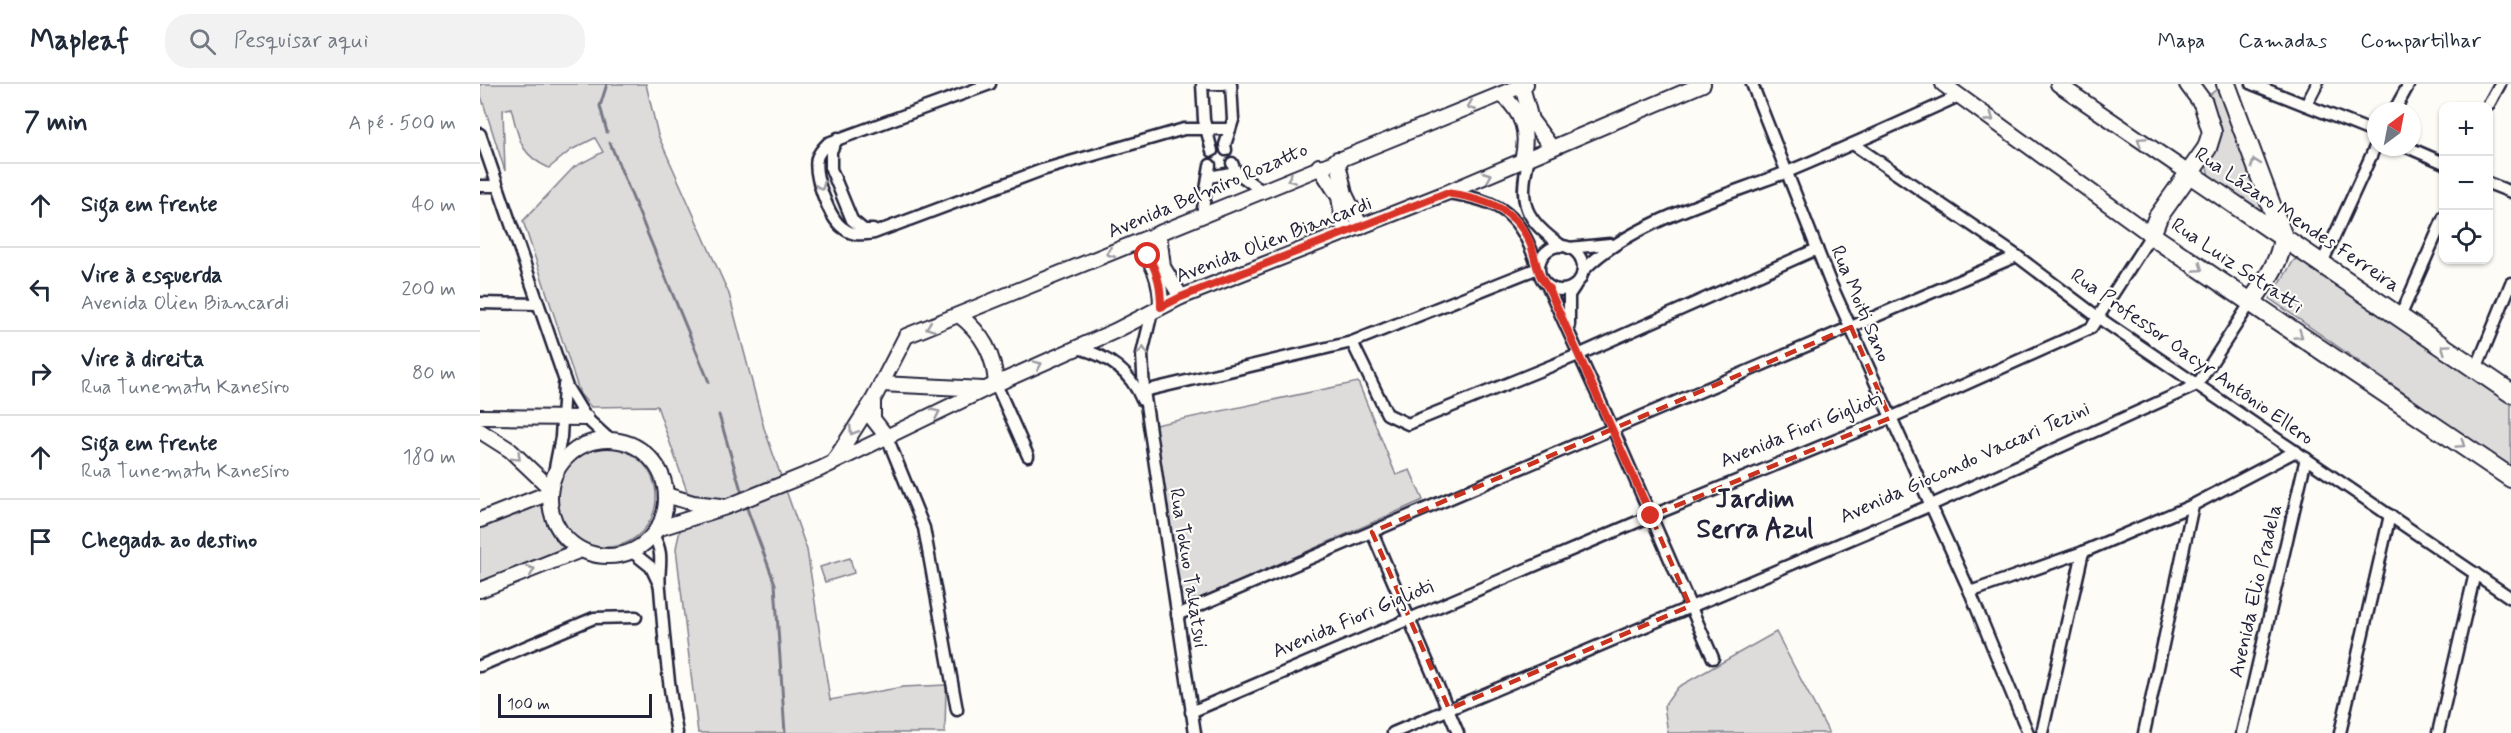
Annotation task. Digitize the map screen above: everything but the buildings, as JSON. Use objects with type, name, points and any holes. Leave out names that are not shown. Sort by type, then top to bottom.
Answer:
[{"type":"main road","points":[[2226,84],[2283,237],[2280,257],[2251,302]]},
{"type":"main road","name":"Avenida Fiori Giglioti","points":[[2151,235],[2158,217],[2207,148],[2212,132],[2197,85]]},
{"type":"main road","name":"Rua Lázaro Mendes Ferreira","points":[[2190,174],[2511,393]]},
{"type":"main road","name":"Rua Luiz Sotratti","points":[[2151,235],[2511,477]]},
{"type":"street","points":[[990,84],[838,138],[820,151],[816,170],[836,222],[844,230],[859,236],[883,230],[1042,170],[1184,129],[1230,129]]},
{"type":"street","points":[[1202,84],[1207,130],[1212,151]]},
{"type":"street","points":[[1209,84],[1224,84]]},
{"type":"street","points":[[1226,150],[1233,103],[1231,84]]},
{"type":"street","name":"Avenida Olien Biancardi","points":[[655,532],[728,506],[833,463],[1181,297],[1446,193],[1703,84]]},
{"type":"street","name":"Rua Moiti Sano","points":[[1752,84],[1817,249],[1929,506],[1970,592],[2028,733]]},
{"type":"street","name":"Rua Luiz Sotratti","points":[[1943,84],[2151,235]]},
{"type":"street","name":"Rua Lázaro Mendes Ferreira","points":[[2058,84],[2190,174]]},
{"type":"street","points":[[2252,84],[2367,130]]},
{"type":"street","points":[[2306,105],[2317,84]]},
{"type":"street","points":[[2399,102],[2409,84]]},
{"type":"street","points":[[2490,102],[2500,84]]},
{"type":"street","points":[[1524,85],[1531,120],[1552,148]]},
{"type":"street","name":"Avenida Belmiro Rozatto","points":[[881,384],[906,336],[1319,166],[1524,85]]},
{"type":"street","points":[[1502,94],[1516,107],[1524,124],[1527,142],[1522,184],[1527,210],[1541,231],[1580,257],[1583,271]]},
{"type":"street","points":[[1570,338],[1567,316],[1569,295],[1583,271],[1614,244],[1701,204],[1853,144],[1959,96]]},
{"type":"street","points":[[480,134],[537,304],[571,395],[586,418],[610,440]]},
{"type":"street","points":[[838,138],[830,162],[852,220],[864,230],[883,230]]},
{"type":"street","name":"Rua Professor Oacyr Antônio Ellero","points":[[1853,144],[2017,256],[2099,318],[2511,598]]},
{"type":"street","points":[[2421,153],[2439,161]]},
{"type":"street","points":[[2322,263],[2371,156]]},
{"type":"street","points":[[1337,159],[1345,194],[1361,227]]},
{"type":"street","points":[[1203,215],[1210,165]]},
{"type":"street","points":[[1319,166],[1339,197],[1345,233]]},
{"type":"street","points":[[1209,177],[1234,168],[1262,191]]},
{"type":"street","points":[[2493,185],[2511,192]]},
{"type":"street","points":[[480,186],[497,186]]},
{"type":"street","points":[[1446,193],[1480,198],[1508,213],[1528,238],[1543,282],[1548,287],[1613,429],[1713,658]]},
{"type":"street","points":[[2400,317],[2439,228]]},
{"type":"street","points":[[1159,233],[1163,267],[1181,297]]},
{"type":"street","name":"Avenida Fiori Giglioti","points":[[1191,712],[1651,516],[1890,418],[2091,328],[2151,235]]},
{"type":"street","points":[[1136,243],[1148,256],[1157,272],[1161,289],[1156,310]]},
{"type":"street","points":[[1538,268],[1539,261],[1548,249],[1614,244]]},
{"type":"street","points":[[1352,342],[1388,414],[1408,424],[1578,355],[1817,249]]},
{"type":"street","points":[[1177,615],[2017,256]]},
{"type":"street","points":[[1144,391],[1352,342],[1538,268]]},
{"type":"street","points":[[2476,369],[2511,283]]},
{"type":"street","points":[[1548,287],[1563,291],[1576,284]]},
{"type":"street","points":[[2197,385],[2251,302]]},
{"type":"street","points":[[480,303],[537,304]]},
{"type":"street","name":"Rua Tokuo Takatsui","points":[[1156,310],[1142,354],[1144,391],[1195,733]]},
{"type":"street","points":[[959,315],[972,325],[987,345],[995,368],[990,387],[1028,456]]},
{"type":"street","name":"Rua Tokuo Takatsui","points":[[1078,348],[1094,352],[1120,368],[1131,380],[1146,408]]},
{"type":"street","points":[[480,520],[550,486],[565,457],[575,449],[585,444],[610,440],[634,446],[648,456],[658,468],[666,495],[664,513],[655,532],[631,551],[615,556],[597,555],[581,550],[556,526],[550,510],[550,486],[563,419],[565,399],[562,370]]},
{"type":"street","points":[[833,463],[881,384],[990,387]]},
{"type":"street","name":"Avenida Giocondo Vaccari Tezini","points":[[1393,733],[1929,506],[2197,385]]},
{"type":"street","points":[[873,400],[873,419],[887,437],[924,528],[957,710]]},
{"type":"street","points":[[480,417],[586,418]]},
{"type":"street","points":[[480,431],[510,450],[550,486]]},
{"type":"street","points":[[1970,592],[2083,552],[2193,505],[2301,454]]},
{"type":"street","name":"Avenida Elio Pradela","points":[[2242,733],[2301,454]]},
{"type":"street","name":"Avenida Olien Biancardi","points":[[666,495],[693,503],[728,506]]},
{"type":"street","points":[[2144,733],[2193,505]]},
{"type":"street","points":[[2340,733],[2390,515]]},
{"type":"street","points":[[655,532],[662,559],[659,584],[669,693],[677,733]]},
{"type":"street","points":[[1372,532],[1458,733]]},
{"type":"street","points":[[480,590],[581,550]]},
{"type":"street","points":[[631,551],[651,567],[659,584]]},
{"type":"street","points":[[2042,733],[2083,552]]},
{"type":"street","points":[[2438,733],[2475,573]]},
{"type":"street","points":[[480,666],[594,618],[636,617]]},
{"type":"highlighted area","points":[[1851,327],[1890,418],[1651,516],[1690,606],[1449,709],[1372,532]]},
{"type":"shaded area","points":[[480,84],[646,84],[658,135],[729,294],[764,428],[807,550],[830,700],[903,687],[946,685],[945,733],[698,733],[676,548],[688,494],[657,406],[591,407],[580,394],[523,221],[574,167],[603,152],[595,138],[571,150],[549,168],[525,151],[518,136],[511,108],[503,110],[505,171],[480,93]]},
{"type":"shaded area","points":[[2216,90],[2220,92],[2268,217],[2210,180],[2206,164],[2217,145],[2219,131],[2208,96]]},
{"type":"shaded area","points":[[2294,260],[2302,260],[2511,404],[2511,468],[2270,299]]},
{"type":"shaded area","points":[[1358,382],[1396,475],[1410,470],[1423,500],[1202,598],[1191,600],[1181,593],[1177,586],[1155,425]]},
{"type":"shaded area","points":[[596,447],[616,447],[642,461],[653,478],[656,497],[653,516],[642,533],[616,547],[596,547],[578,539],[564,525],[556,507],[556,487],[564,469],[578,455]]},
{"type":"shaded area","points":[[541,499],[547,525],[563,548],[480,583],[480,524]]},
{"type":"shaded area","points":[[850,558],[854,573],[825,582],[820,567]]},
{"type":"shaded area","points":[[1776,632],[1829,733],[1668,733],[1664,706],[1678,687]]},
{"type":"waterway","points":[[607,84],[600,106],[607,132]]},
{"type":"waterway","points":[[610,143],[709,382]]},
{"type":"waterway","points":[[719,415],[743,497]]},
{"type":"waterway","points":[[745,503],[775,584],[785,733]]},
{"type":"district","name":"Jardim Serra Azul","points":[[1755,514]]},
{"type":"route","points":[[1148,256],[1157,272],[1161,289],[1161,307],[1181,297],[1446,193],[1480,198],[1508,213],[1528,238],[1539,275],[1548,287],[1651,516]]}]
